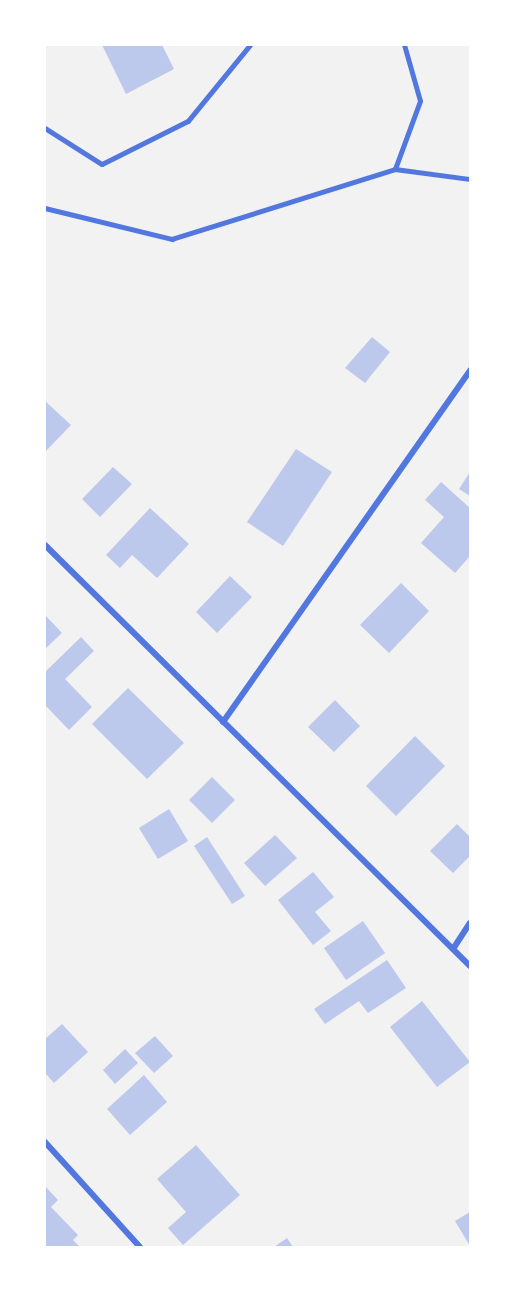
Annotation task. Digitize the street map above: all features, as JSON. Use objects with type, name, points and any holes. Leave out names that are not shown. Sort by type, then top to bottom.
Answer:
[{"type":"street","points":[[223,722],[470,370]]},
{"type":"street","points":[[45,545],[470,966]]},
{"type":"street","points":[[453,950],[470,923]]},
{"type":"street","points":[[45,1142],[140,1247]]},
{"type":"lane","points":[[45,128],[102,164],[188,122],[250,45]]},
{"type":"lane","points":[[395,169],[420,101],[404,45]]},
{"type":"lane","points":[[45,208],[172,239],[395,169],[470,179]]},
{"type":"building","points":[[102,45],[162,45],[174,69],[126,94]]},
{"type":"building","points":[[372,337],[390,352],[365,383],[345,368]]},
{"type":"building","points":[[45,401],[71,425],[45,452]]},
{"type":"building","points":[[296,449],[332,472],[283,546],[247,522]]},
{"type":"building","points":[[113,467],[132,484],[100,517],[82,499]]},
{"type":"building","points":[[470,472],[470,496],[459,489]]},
{"type":"building","points":[[441,482],[470,508],[470,556],[455,573],[421,543],[444,517],[425,500]]},
{"type":"building","points":[[150,508],[189,544],[157,578],[132,555],[120,568],[106,555]]},
{"type":"building","points":[[230,576],[252,597],[217,633],[196,612]]},
{"type":"building","points":[[401,583],[429,611],[389,653],[360,625]]},
{"type":"building","points":[[45,615],[62,633],[45,649]]},
{"type":"building","points":[[81,637],[94,651],[65,679],[92,707],[69,730],[45,705],[45,672]]},
{"type":"building","points":[[128,688],[184,743],[147,779],[92,724]]},
{"type":"building","points":[[335,700],[360,726],[334,752],[308,727]]},
{"type":"building","points":[[415,736],[445,766],[396,816],[366,786]]},
{"type":"building","points":[[212,777],[235,800],[212,823],[189,800]]},
{"type":"building","points":[[169,809],[188,841],[158,859],[139,828]]},
{"type":"building","points":[[457,824],[470,837],[470,856],[453,873],[430,851]]},
{"type":"building","points":[[275,835],[297,858],[265,886],[244,863]]},
{"type":"building","points":[[207,837],[245,896],[232,904],[194,846]]},
{"type":"building","points":[[313,872],[334,897],[315,912],[331,931],[313,945],[278,900]]},
{"type":"building","points":[[363,921],[385,953],[346,980],[324,948]]},
{"type":"building","points":[[387,960],[406,988],[368,1013],[359,1001],[325,1024],[314,1009]]},
{"type":"building","points":[[422,1001],[470,1062],[437,1087],[390,1027]]},
{"type":"building","points":[[62,1024],[88,1052],[54,1083],[45,1073],[45,1039]]},
{"type":"building","points":[[155,1036],[173,1056],[154,1073],[135,1053]]},
{"type":"building","points":[[125,1049],[138,1063],[115,1084],[103,1070]]},
{"type":"building","points":[[144,1075],[167,1102],[130,1135],[107,1109]]},
{"type":"building","points":[[196,1145],[240,1195],[183,1245],[168,1228],[186,1212],[157,1179]]},
{"type":"building","points":[[45,1186],[58,1200],[51,1207],[78,1235],[73,1240],[80,1247],[45,1247]]},
{"type":"building","points":[[470,1212],[470,1246],[455,1221]]},
{"type":"building","points":[[287,1238],[293,1247],[274,1247]]}]
